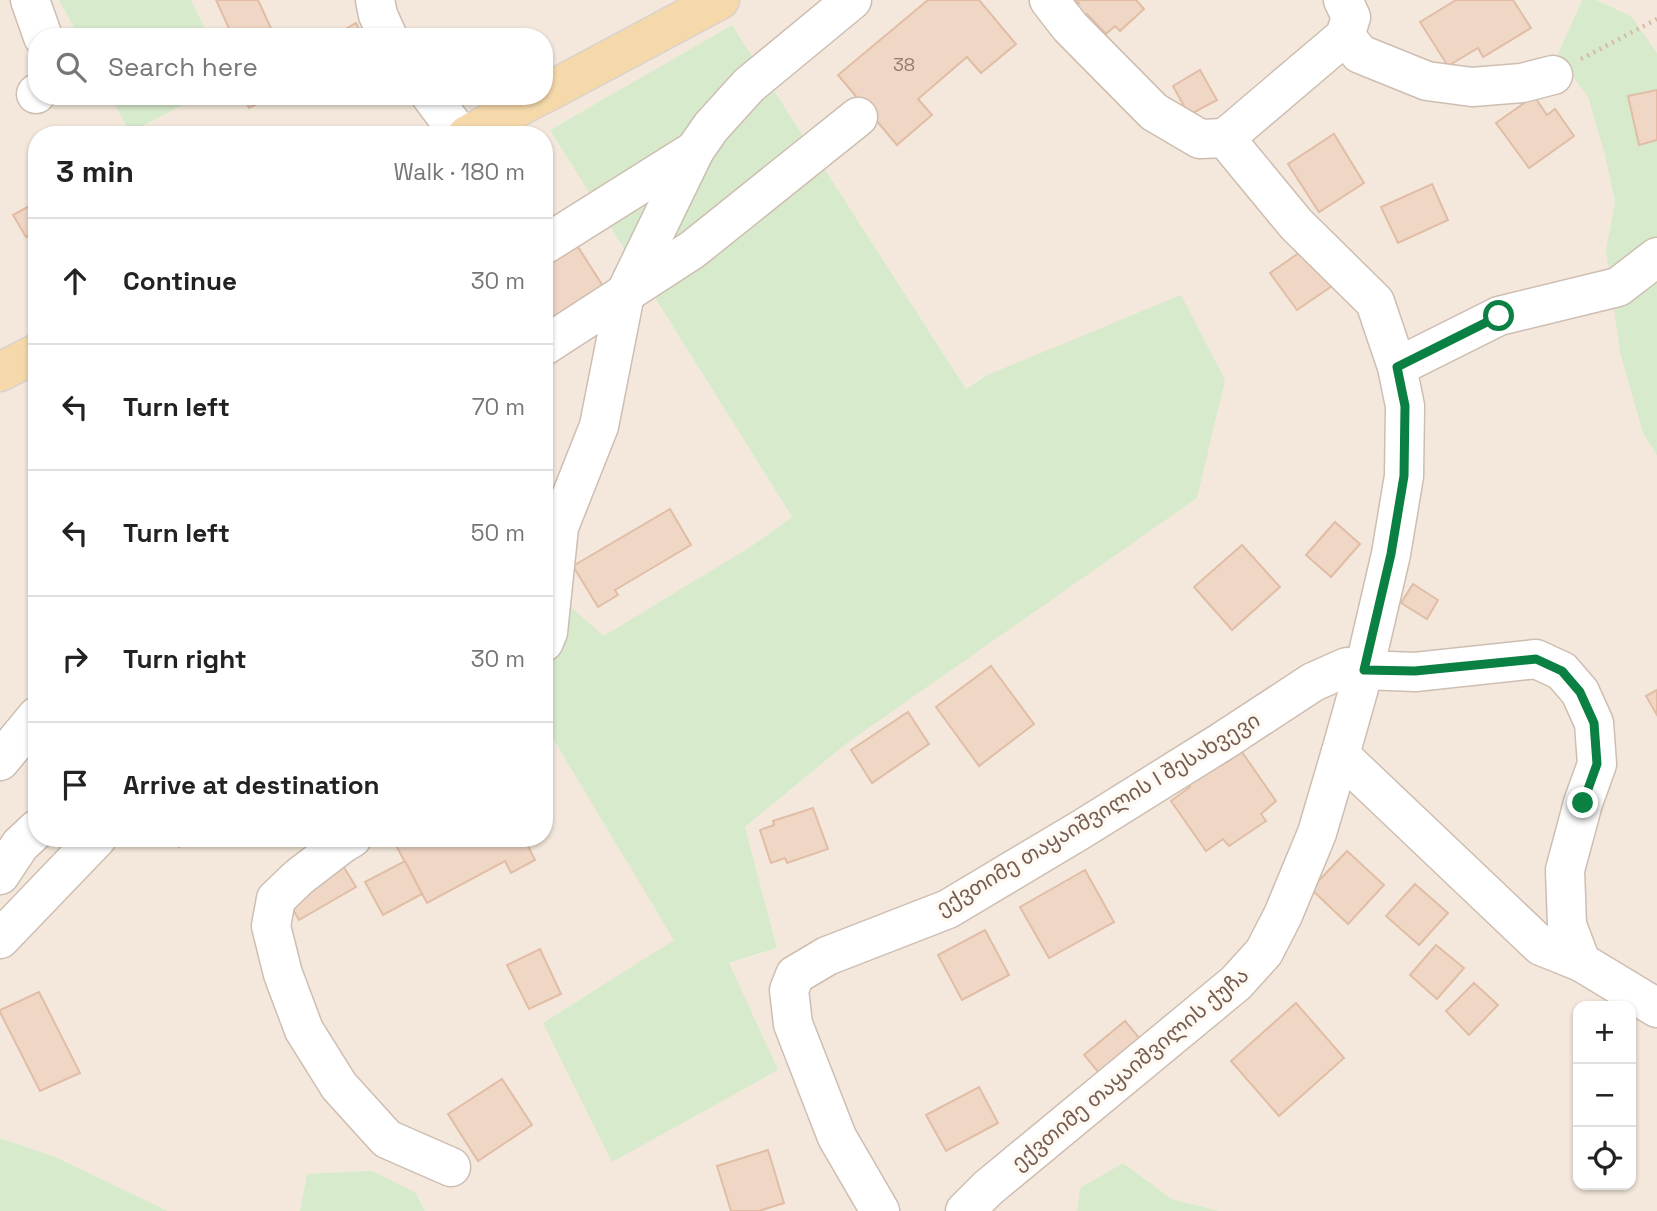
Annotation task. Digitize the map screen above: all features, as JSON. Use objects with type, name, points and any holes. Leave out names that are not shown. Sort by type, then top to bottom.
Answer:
[{"type":"main road","points":[[553,89],[720,0]]},
{"type":"main road","points":[[484,126],[523,105]]},
{"type":"main road","points":[[0,372],[28,358]]},
{"type":"street","points":[[30,0],[40,28]]},
{"type":"street","points":[[375,0],[384,28]]},
{"type":"street","points":[[553,584],[559,527],[599,426],[625,294],[695,150],[711,127],[749,85],[852,0]]},
{"type":"street","points":[[1049,0],[1070,27],[1154,112],[1200,139],[1225,138],[1344,18],[1360,54],[1427,81],[1472,87],[1522,83],[1553,75]]},
{"type":"street","points":[[438,105],[453,126]]},
{"type":"street","points":[[553,340],[692,250],[858,117]]},
{"type":"street","name":"ექვთიმე თაყაიშვილის ქუჩა","points":[[965,1211],[988,1188],[1236,983],[1264,952],[1283,915],[1317,833],[1364,670],[1391,554],[1404,476],[1405,406],[1397,367],[1375,302],[1296,224],[1225,138]]},
{"type":"street","points":[[553,239],[695,150]]},
{"type":"street","points":[[1397,367],[1499,316],[1618,287],[1657,257]]},
{"type":"street","name":"ექვთიმე თაყაიშვილის I შესახვევი","points":[[880,1211],[837,1136],[793,1024],[789,990],[795,975],[827,956],[948,909],[1117,807],[1313,682],[1347,667],[1415,671],[1536,659],[1562,671],[1580,692],[1594,723],[1597,764],[1583,803],[1565,870],[1567,925],[1581,962]]},
{"type":"street","points":[[0,761],[28,727]]},
{"type":"street","points":[[1340,755],[1541,946],[1581,962],[1657,1008]]},
{"type":"street","points":[[0,875],[28,837]]},
{"type":"street","points":[[0,939],[88,847]]},
{"type":"street","points":[[335,847],[276,899],[271,926],[283,974],[304,1030],[339,1086],[387,1139],[451,1167]]},
{"type":"path","points":[[1553,75],[1657,19]]},
{"type":"shaded area","points":[[0,0],[59,0],[74,28],[28,28],[28,105],[115,105],[126,126],[28,126],[28,847],[553,847],[553,739],[675,940],[543,1023],[777,948],[745,827],[847,743],[985,375],[966,389],[732,25],[553,128],[553,126],[143,126],[182,105],[553,105],[553,28],[205,28],[191,0],[1582,0],[1557,56],[1588,97],[1605,155],[1615,202],[1606,249],[1643,433],[1657,456],[1657,1211],[1219,1211],[1172,1199],[1123,1163],[1080,1188],[1077,1211],[425,1211],[416,1193],[307,1174],[300,1211],[168,1211],[53,1156],[0,1138]]},
{"type":"shaded area","points":[[1596,0],[1657,0],[1657,53],[1631,16]]},
{"type":"shaded area","points":[[553,135],[792,517],[750,547],[604,637],[553,592]]},
{"type":"green space","points":[[59,0],[191,0],[205,28],[74,28]]},
{"type":"green space","points":[[1582,0],[1596,0],[1631,16],[1657,53],[1657,456],[1643,433],[1620,352],[1606,249],[1615,202],[1605,155],[1588,97],[1557,56]]},
{"type":"green space","points":[[732,25],[966,389],[985,376],[1181,295],[1225,380],[1197,498],[847,743],[745,827],[777,948],[729,963],[778,1070],[612,1162],[543,1023],[674,940],[553,739],[553,592],[604,636],[750,547],[792,517],[553,135],[553,128]]},
{"type":"green space","points":[[115,105],[182,105],[143,126],[126,126]]},
{"type":"green space","points":[[0,1138],[53,1156],[168,1211],[0,1211]]},
{"type":"green space","points":[[1123,1163],[1172,1199],[1219,1211],[1077,1211],[1080,1188]]},
{"type":"green space","points":[[372,1171],[416,1193],[425,1211],[300,1211],[307,1174]]},
{"type":"building","points":[[216,0],[258,0],[271,28],[229,28]]},
{"type":"building","points":[[928,0],[979,0],[1016,44],[981,73],[967,57],[918,99],[932,115],[897,145],[838,75]]},
{"type":"building","points":[[1075,0],[1136,0],[1144,9],[1120,31],[1115,26],[1106,34],[1087,14],[1077,22],[1069,13],[1079,3]]},
{"type":"building","points":[[1456,0],[1513,0],[1531,28],[1483,57],[1478,48],[1448,66],[1420,22]]},
{"type":"building","points":[[1200,70],[1217,100],[1189,115],[1173,86]]},
{"type":"building","points":[[1657,90],[1657,140],[1639,145],[1628,96]]},
{"type":"building","points":[[1534,96],[1547,115],[1555,109],[1574,136],[1529,168],[1496,123]]},
{"type":"building","points":[[1334,134],[1364,183],[1319,212],[1288,164]]},
{"type":"building","points":[[1432,184],[1448,220],[1398,243],[1381,207]]},
{"type":"building","points":[[28,207],[28,236],[26,237],[13,215]]},
{"type":"building","points":[[573,239],[606,291],[553,324],[553,251]]},
{"type":"building","points":[[1306,248],[1332,286],[1297,310],[1270,273]]},
{"type":"building","points":[[670,509],[691,545],[615,590],[618,595],[598,607],[573,566]]},
{"type":"building","points":[[1335,522],[1360,544],[1331,577],[1306,555]]},
{"type":"building","points":[[1242,545],[1280,587],[1232,630],[1194,587]]},
{"type":"building","points":[[1413,584],[1438,600],[1427,619],[1401,603]]},
{"type":"building","points":[[991,666],[1034,724],[979,766],[936,707]]},
{"type":"building","points":[[1657,690],[1657,715],[1646,696]]},
{"type":"building","points":[[908,712],[929,744],[872,783],[851,750]]},
{"type":"building","points":[[1242,752],[1276,801],[1261,814],[1266,821],[1229,846],[1223,839],[1206,851],[1171,801],[1190,787],[1186,780],[1217,759],[1222,765]]},
{"type":"building","points":[[813,808],[828,849],[787,863],[785,858],[771,863],[760,830],[774,825],[773,821]]},
{"type":"building","points":[[397,847],[528,847],[535,860],[511,873],[505,861],[427,903]]},
{"type":"building","points":[[1347,851],[1384,885],[1348,924],[1311,889]]},
{"type":"building","points":[[340,861],[356,887],[299,920],[284,894]]},
{"type":"building","points":[[405,861],[422,894],[383,915],[365,882]]},
{"type":"building","points":[[1085,870],[1114,922],[1049,958],[1020,907]]},
{"type":"building","points":[[1415,884],[1448,913],[1419,945],[1386,916]]},
{"type":"building","points":[[985,930],[1009,975],[962,1000],[938,955]]},
{"type":"building","points":[[1436,945],[1464,968],[1437,999],[1410,975]]},
{"type":"building","points":[[540,949],[561,994],[529,1009],[507,965]]},
{"type":"building","points":[[1474,983],[1498,1005],[1469,1035],[1446,1011]]},
{"type":"building","points":[[39,992],[80,1073],[40,1091],[0,1012]]},
{"type":"building","points":[[1296,1003],[1344,1058],[1279,1116],[1231,1061]]},
{"type":"building","points":[[1125,1021],[1141,1040],[1100,1074],[1084,1055]]},
{"type":"building","points":[[502,1079],[532,1125],[478,1161],[448,1114]]},
{"type":"building","points":[[979,1087],[998,1123],[946,1151],[926,1115]]},
{"type":"building","points":[[768,1150],[784,1203],[759,1211],[731,1211],[717,1166]]},
{"type":"route","points":[[1499,316],[1397,367],[1405,406],[1404,476],[1391,554],[1364,670],[1415,671],[1536,659],[1562,671],[1580,692],[1594,723],[1597,764],[1583,803]]}]
